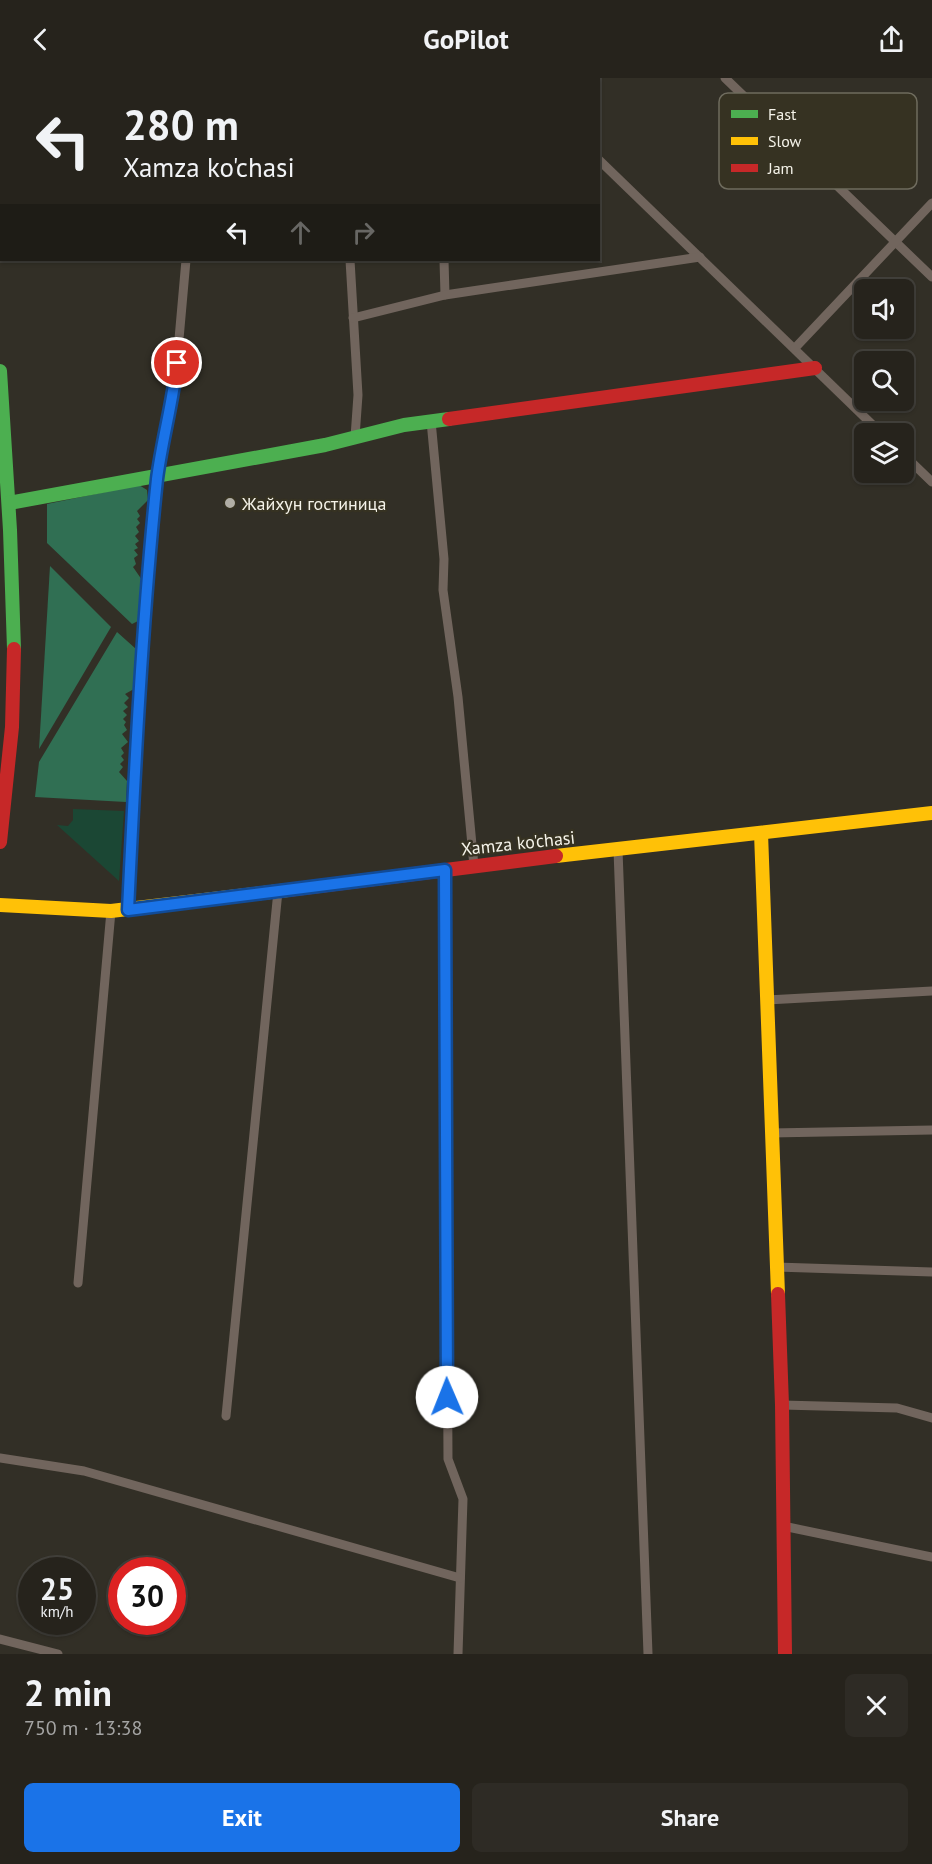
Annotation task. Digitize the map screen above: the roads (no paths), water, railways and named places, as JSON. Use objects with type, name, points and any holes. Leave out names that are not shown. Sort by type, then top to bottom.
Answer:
[{"type":"main road","points":[[9,503],[325,445],[404,425],[815,368]]},
{"type":"main road","points":[[0,371],[14,605],[14,691],[0,842]]},
{"type":"main road","name":"Xamza ko'chasi","points":[[0,905],[128,910],[474,866],[932,813]]},
{"type":"main road","points":[[761,833],[782,1405],[785,1654]]},
{"type":"street","points":[[725,78],[741,93]]},
{"type":"street","points":[[600,161],[871,423]]},
{"type":"street","points":[[841,189],[932,277]]},
{"type":"street","points":[[795,348],[932,203]]},
{"type":"street","points":[[354,318],[445,295],[700,256]]},
{"type":"street","points":[[128,910],[142,644],[158,476],[175,384],[186,261]]},
{"type":"street","points":[[350,261],[358,395],[355,437]]},
{"type":"street","points":[[444,261],[445,295]]},
{"type":"street","points":[[431,421],[444,559],[443,590],[458,698],[474,866]]},
{"type":"street","points":[[914,465],[932,482]]},
{"type":"street","points":[[618,850],[648,1654]]},
{"type":"street","points":[[445,870],[448,1459],[463,1499],[458,1654]]},
{"type":"street","points":[[226,1416],[279,891]]},
{"type":"street","points":[[78,1283],[111,911]]},
{"type":"street","points":[[767,1000],[932,992]]},
{"type":"street","points":[[771,1132],[932,1130]]},
{"type":"street","points":[[776,1267],[932,1272]]},
{"type":"street","points":[[782,1405],[897,1408],[932,1418]]},
{"type":"street","points":[[0,1458],[84,1471],[459,1578]]},
{"type":"street","points":[[783,1526],[932,1557]]},
{"type":"street","points":[[0,1639],[58,1654]]},
{"type":"place","name":"Жайхун гостиница","points":[[230,503]]}]
